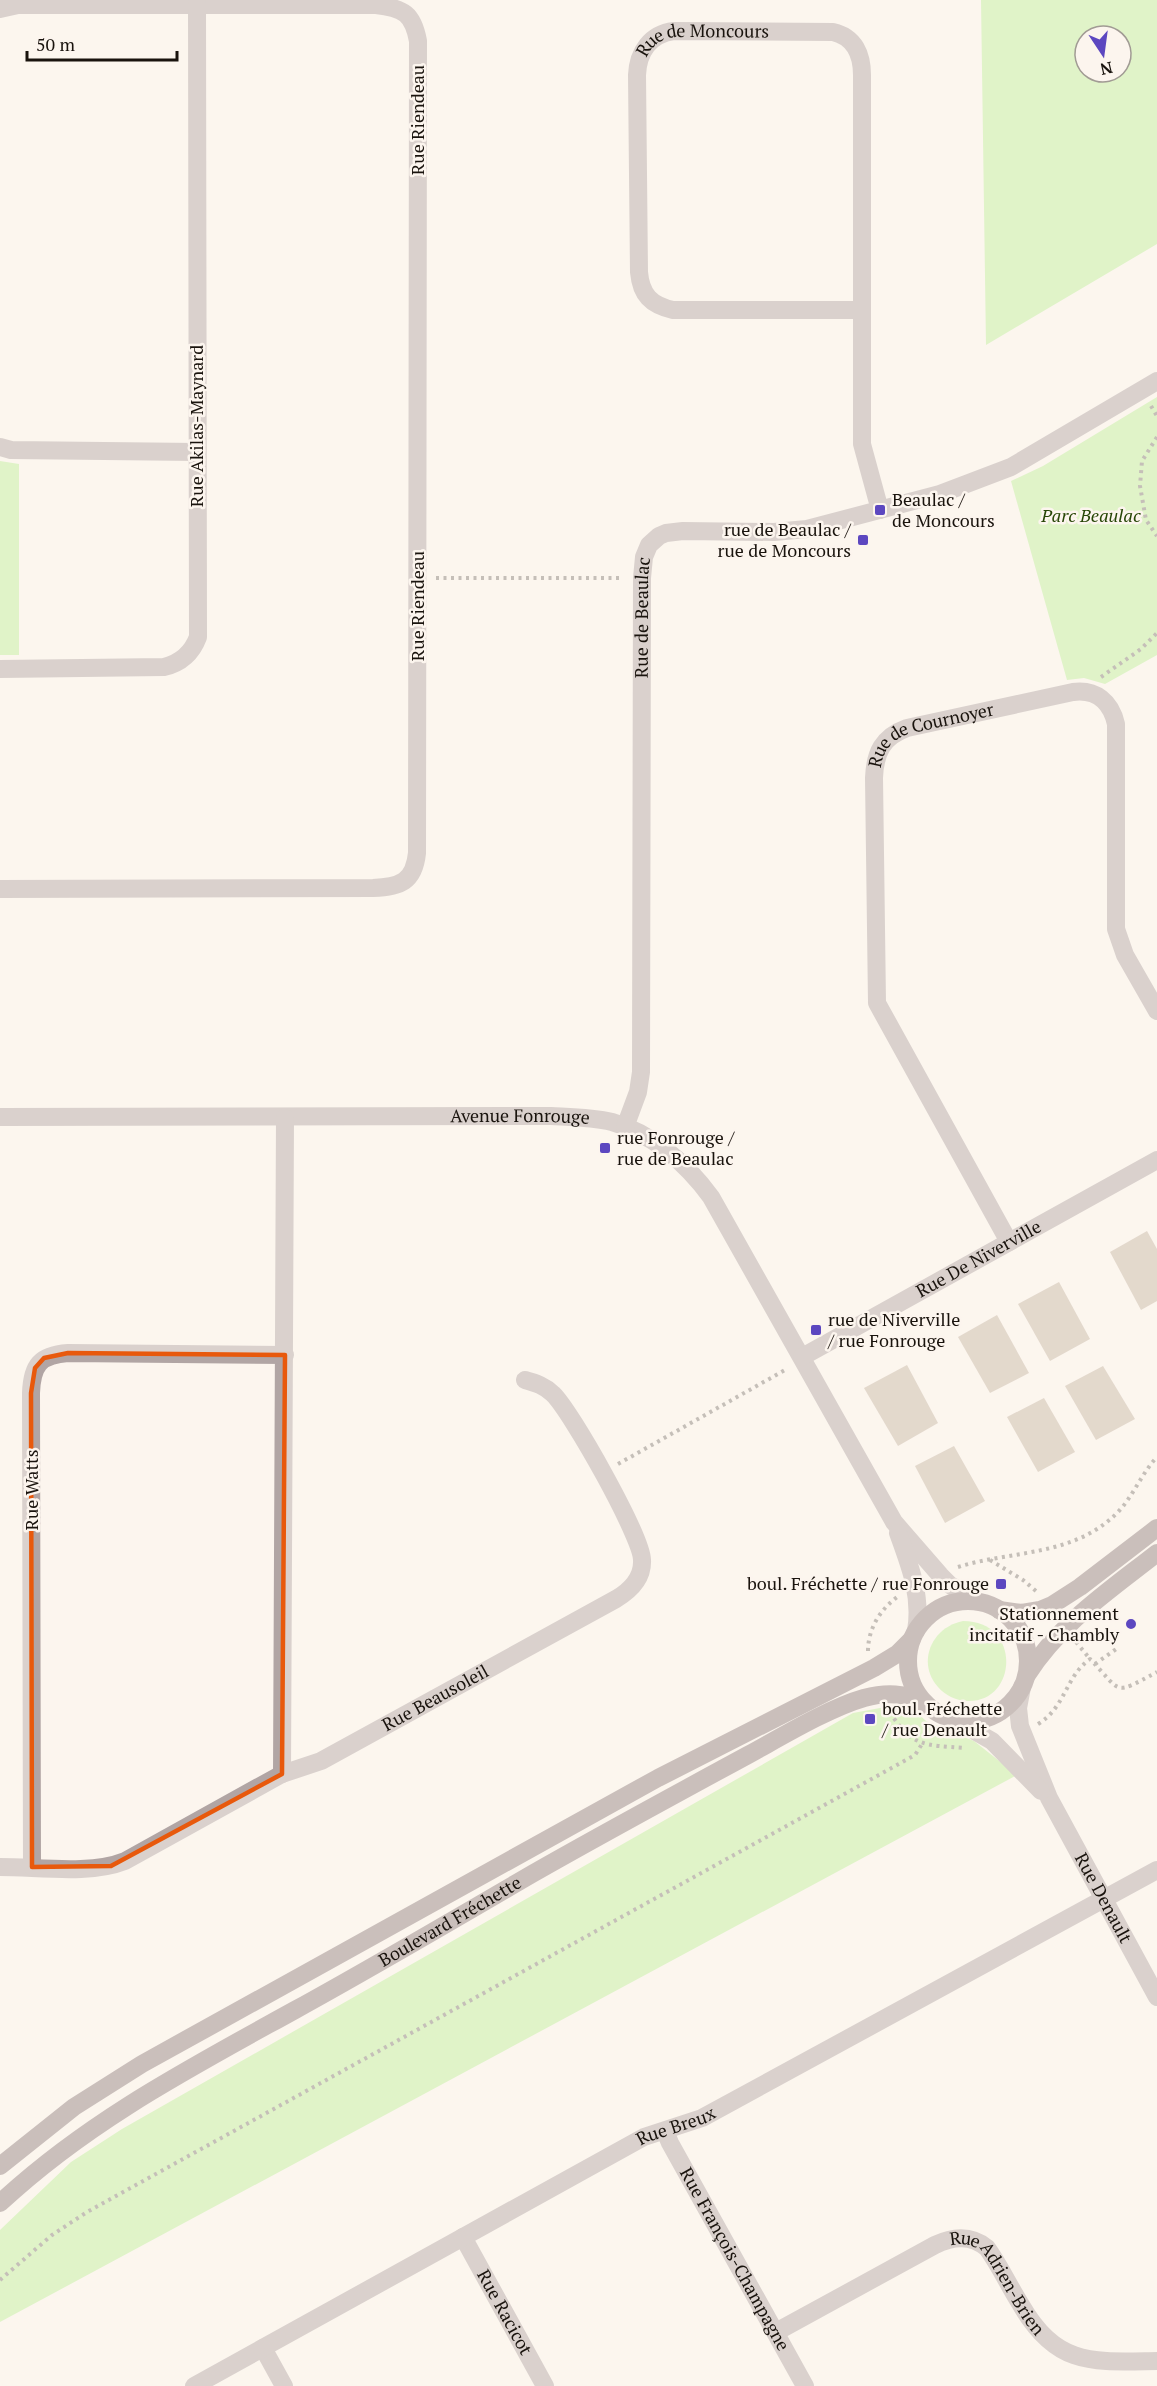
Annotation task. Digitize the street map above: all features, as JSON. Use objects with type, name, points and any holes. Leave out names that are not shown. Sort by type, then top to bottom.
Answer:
[{"type":"main road","points":[[997,1610],[1022,1613],[1052,1605],[1080,1587],[1157,1528]]},
{"type":"main road","points":[[1024,1682],[1027,1655],[1021,1635],[1008,1617],[977,1601],[965,1600],[946,1605],[929,1616],[914,1635],[909,1649],[908,1670],[917,1693],[926,1703],[938,1713],[955,1720],[979,1721],[999,1713],[1015,1698],[1055,1637],[1157,1553]]},
{"type":"main road","name":"Boulevard Fréchette","points":[[0,2166],[74,2107],[142,2064],[658,1778],[874,1668],[897,1654],[914,1635]]},
{"type":"main road","name":"Boulevard Fréchette","points":[[0,2203],[46,2161],[140,2097],[601,1835],[728,1766],[839,1707],[863,1698],[901,1694],[926,1703]]},
{"type":"street","name":"Rue Akilas-Maynard","points":[[0,669],[157,668],[171,665],[185,658],[195,645],[198,629],[197,4]]},
{"type":"street","name":"Rue Riendeau","points":[[0,9],[18,5],[376,5],[397,8],[410,18],[418,41],[417,853],[414,871],[411,877],[392,886],[373,888],[0,889]]},
{"type":"street","name":"Rue de Moncours","points":[[862,310],[673,310],[648,300],[641,285],[639,272],[636,75],[641,54],[654,38],[674,31],[833,32],[844,36],[854,44],[860,56],[862,75],[862,310],[862,444],[880,510]]},
{"type":"street","name":"Rue de Beaulac","points":[[625,1126],[638,1092],[641,1072],[642,578],[644,557],[649,545],[666,533],[683,531],[790,531],[826,525],[940,494],[1006,470],[1157,381]]},
{"type":"street","points":[[0,447],[11,450],[197,452]]},
{"type":"street","points":[[1082,691],[1102,698],[1114,717],[1116,929],[1125,955],[1157,1011]]},
{"type":"street","name":"Rue de Cournoyer","points":[[1009,1242],[877,1004],[874,770],[884,741],[907,728],[1082,691]]},
{"type":"street","name":"Avenue Fonrouge","points":[[0,1117],[551,1116],[592,1119],[625,1126],[672,1155],[701,1183],[719,1210],[894,1522]]},
{"type":"street","points":[[282,1774],[285,1118]]},
{"type":"street","name":"Rue De Niverville","points":[[802,1357],[1157,1160]]},
{"type":"street","name":"Rue Watts","points":[[32,1867],[31,1393],[36,1368],[44,1358],[68,1353],[285,1355]]},
{"type":"street","name":"Rue Beausoleil","points":[[0,1867],[95,1868],[111,1866],[125,1860],[282,1774],[321,1761],[624,1594],[637,1581],[642,1560],[640,1545],[602,1472],[561,1402],[546,1388],[525,1380]]},
{"type":"street","points":[[894,1522],[950,1585],[977,1601]]},
{"type":"street","points":[[894,1522],[915,1583],[918,1608],[914,1635]]},
{"type":"street","name":"Rue Denault","points":[[1024,1682],[1018,1708],[1020,1726],[1049,1798],[1157,1997]]},
{"type":"street","name":"Rue Denault","points":[[955,1720],[992,1741],[1049,1798]]},
{"type":"street","name":"Rue Breux","points":[[194,2386],[644,2137],[702,2118],[1157,1869]]},
{"type":"street","name":"Rue François-Champagne","points":[[665,2131],[805,2386]]},
{"type":"street","name":"Rue Racicot","points":[[463,2237],[545,2386]]},
{"type":"street","name":"Rue Adrien-Brien","points":[[776,2332],[935,2245],[958,2237],[979,2241],[987,2248],[1031,2321],[1056,2347],[1094,2361],[1157,2361]]},
{"type":"street","points":[[263,2348],[284,2386]]},
{"type":"path","points":[[1157,437],[1142,461],[1140,486],[1146,520],[1157,536]]},
{"type":"path","points":[[418,578],[642,578]]},
{"type":"path","points":[[1082,691],[1141,649],[1157,633]]},
{"type":"path","points":[[614,1466],[786,1371]]},
{"type":"path","points":[[956,1568],[1055,1548],[1084,1536],[1116,1514],[1157,1457]]},
{"type":"path","points":[[989,1560],[1023,1580],[1042,1599]]},
{"type":"path","points":[[870,1657],[869,1639],[874,1623],[894,1599],[904,1592]]},
{"type":"path","points":[[1069,1634],[1112,1684],[1121,1689],[1157,1672]]},
{"type":"path","points":[[1095,1664],[1119,1647]]},
{"type":"path","points":[[1036,1726],[1056,1711],[1077,1670],[1090,1659]]},
{"type":"path","points":[[886,1705],[899,1726],[922,1744],[972,1750]]},
{"type":"path","points":[[0,2280],[52,2235],[87,2212],[915,1755],[922,1744]]},
{"type":"highlighted area","points":[[68,1353],[285,1355],[282,1774],[111,1866],[32,1867],[31,1393],[35,1368],[44,1358]]},
{"type":"green space","points":[[981,0],[1157,0],[1157,244],[986,345]]},
{"type":"green space","name":"Parc Beaulac","points":[[1157,397],[1157,655],[1105,684],[1084,678],[1067,680],[1011,481],[1043,466]]},
{"type":"green space","points":[[0,461],[19,464],[19,655],[0,655]]},
{"type":"green space","points":[[963,1621],[982,1625],[996,1634],[1004,1647],[1006,1662],[1004,1677],[996,1689],[984,1698],[967,1701],[951,1697],[941,1690],[931,1677],[928,1667],[928,1657],[936,1638],[943,1630]]},
{"type":"green space","points":[[907,1703],[926,1721],[974,1741],[1017,1775],[0,2322],[0,2230],[71,2162],[122,2129],[853,1713]]},
{"type":"building","points":[[1147,1231],[1157,1249],[1157,1301],[1141,1310],[1110,1252]]},
{"type":"building","points":[[1059,1282],[1090,1339],[1050,1361],[1018,1304]]},
{"type":"building","points":[[997,1315],[1029,1373],[990,1393],[958,1337]]},
{"type":"building","points":[[907,1365],[938,1423],[898,1446],[864,1388]]},
{"type":"building","points":[[1103,1366],[1135,1419],[1096,1440],[1065,1386]]},
{"type":"building","points":[[1044,1398],[1075,1452],[1038,1472],[1007,1417]]},
{"type":"building","points":[[954,1446],[985,1501],[945,1523],[915,1466]]},
{"type":"place","name":"Beaulac / de Moncours","points":[[880,510]]},
{"type":"place","name":"rue de Beaulac / rue de Moncours","points":[[863,540]]},
{"type":"place","name":"rue Fonrouge / rue de Beaulac","points":[[605,1148]]},
{"type":"place","name":"rue de Niverville / rue Fonrouge","points":[[816,1330]]},
{"type":"place","name":"boul. Fréchette / rue Fonrouge","points":[[1001,1584]]},
{"type":"place","name":"Stationnement incitatif - Chambly","points":[[1131,1624]]},
{"type":"place","name":"boul. Fréchette / rue Denault","points":[[870,1719]]}]
